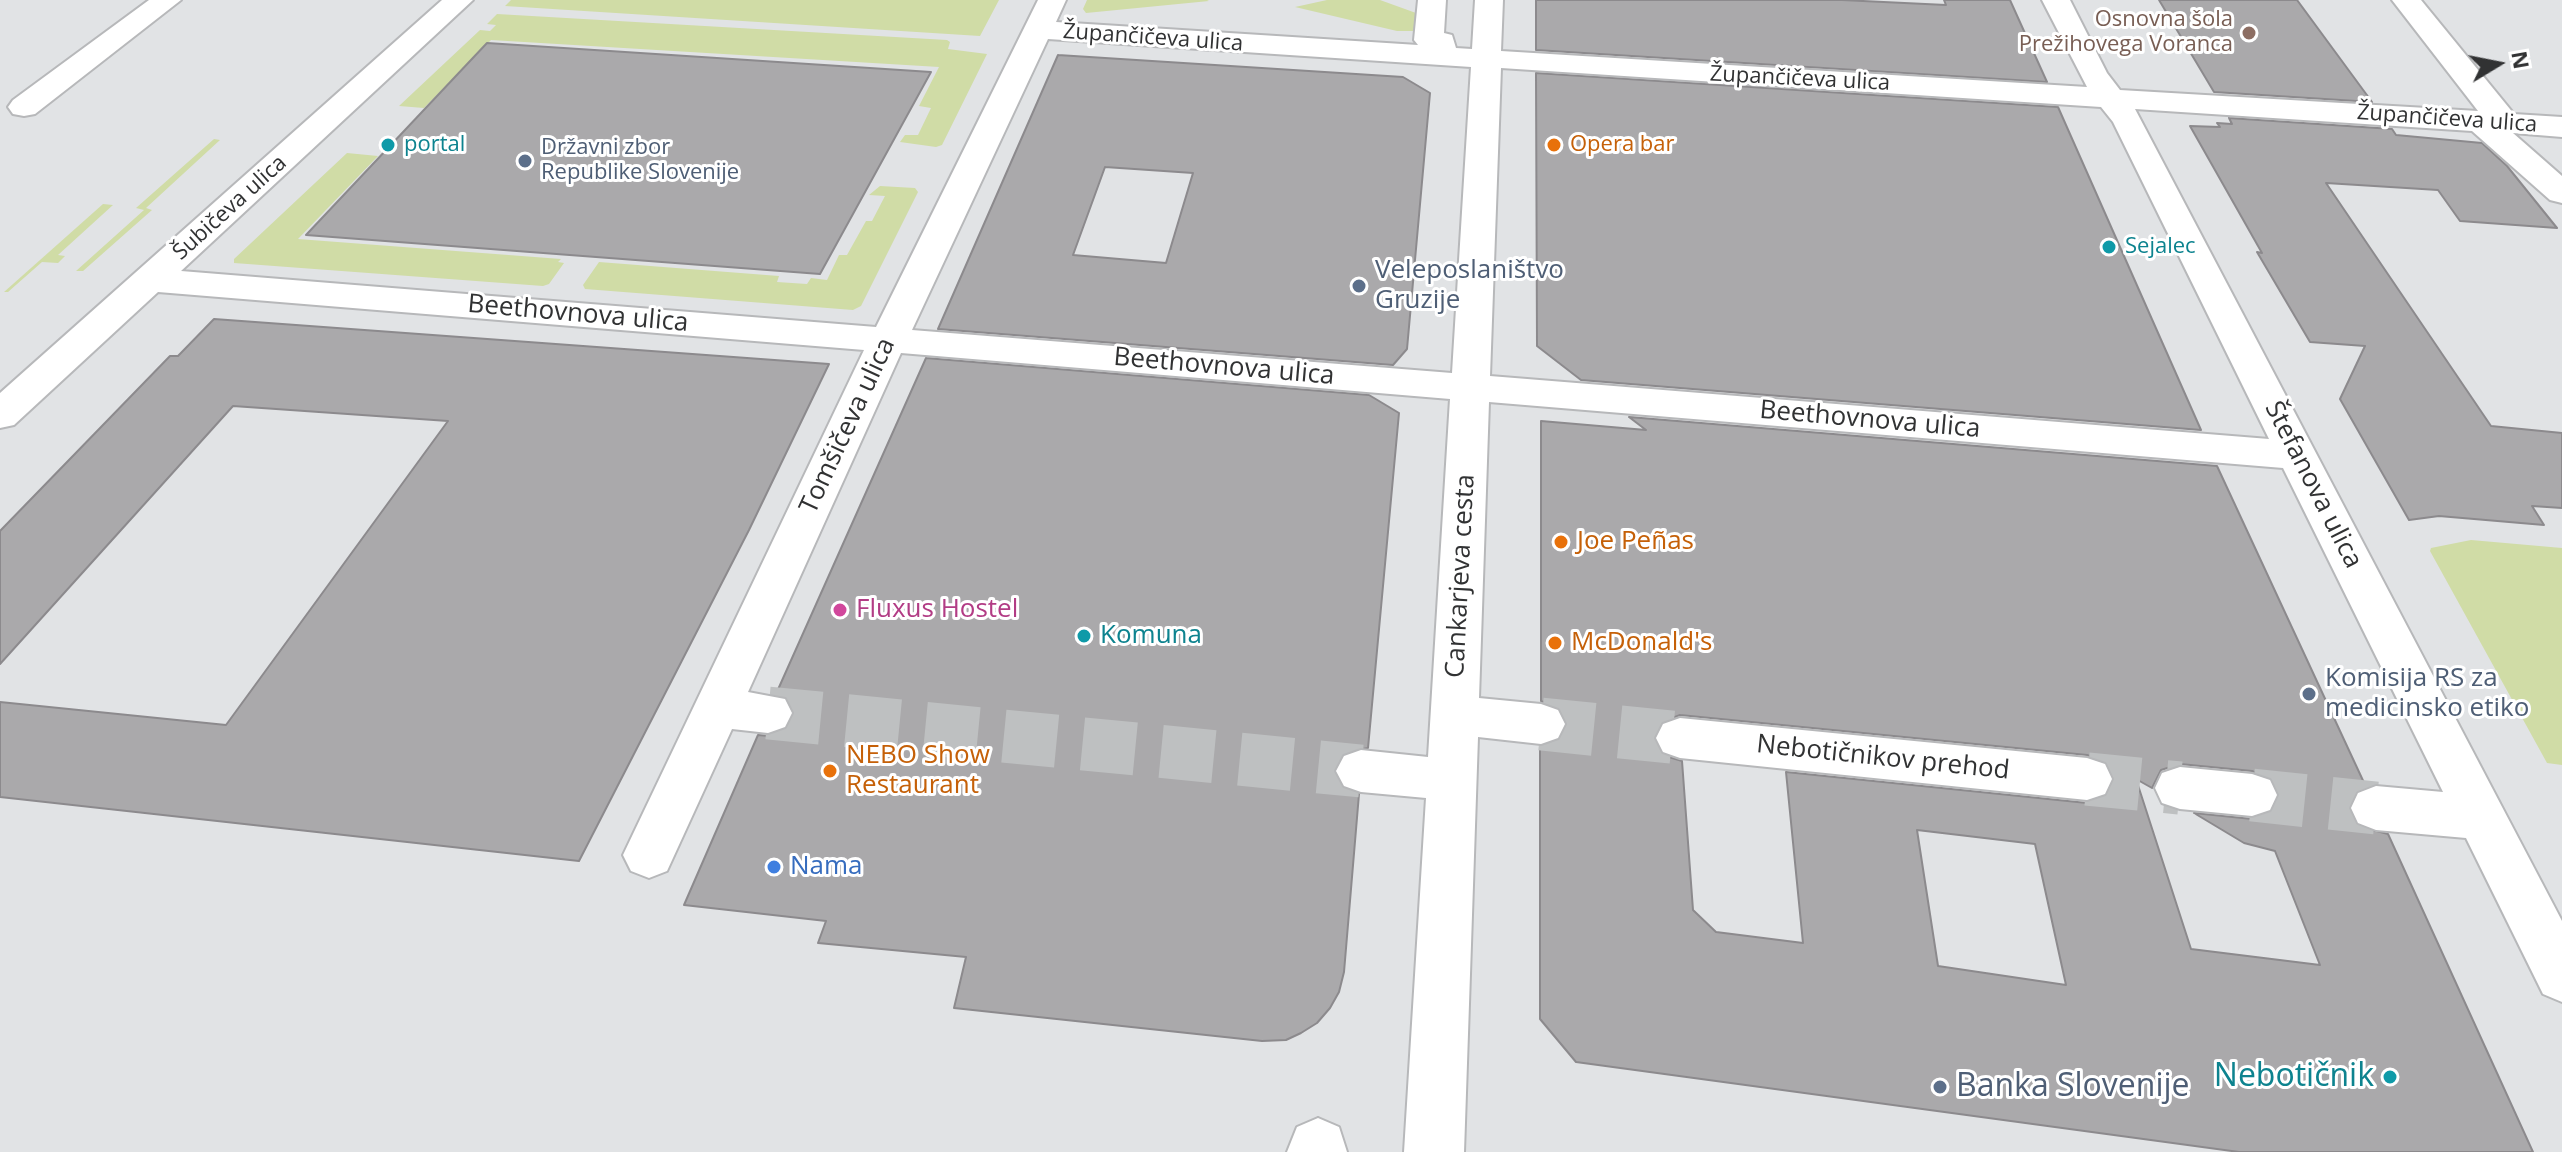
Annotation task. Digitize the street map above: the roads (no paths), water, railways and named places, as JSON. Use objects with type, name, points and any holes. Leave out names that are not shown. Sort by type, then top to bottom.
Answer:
[{"type":"street","points":[[24,107],[167,0]]},
{"type":"street","name":"Šubičeva ulica","points":[[0,415],[459,0]]},
{"type":"street","name":"Tomšičeva ulica","points":[[649,855],[888,340],[1052,0]]},
{"type":"street","points":[[1432,0],[1429,40],[1442,41],[1441,58]]},
{"type":"street","name":"Cankarjeva cesta","points":[[1434,1152],[1489,0]]},
{"type":"street","name":"Štefanova ulica","points":[[2056,0],[2093,75],[2128,121],[2562,976]]},
{"type":"street","points":[[2406,0],[2491,120],[2562,193]]},
{"type":"street","name":"Župančičeva ulica","points":[[1038,30],[1486,61],[2491,120],[2562,127]]},
{"type":"street","name":"Beethovnova ulica","points":[[151,280],[2297,455]]},
{"type":"street","points":[[717,708],[768,713]]},
{"type":"street","points":[[1455,715],[1541,724]]},
{"type":"street","name":"Nebotičnikov prehod","points":[[1680,738],[2087,779]]},
{"type":"street","points":[[1361,771],[1452,780]]},
{"type":"street","points":[[2180,788],[2252,795]]},
{"type":"street","points":[[2376,808],[2482,818]]},
{"type":"tunnel","points":[[768,713],[1361,771]]},
{"type":"tunnel","points":[[1541,724],[1680,738]]},
{"type":"tunnel","points":[[2087,779],[2180,788]]},
{"type":"tunnel","points":[[2252,795],[2376,808]]},
{"type":"place","name":"Osnovna šola Prežihovega Voranca","points":[[2249,33]]},
{"type":"place","name":"portal","points":[[388,145]]},
{"type":"place","name":"Opera bar","points":[[1554,145]]},
{"type":"place","name":"Državni zbor Republike Slovenije","points":[[525,161]]},
{"type":"place","name":"Sejalec","points":[[2109,247]]},
{"type":"place","name":"Veleposlaništvo Gruzije","points":[[1359,286]]},
{"type":"place","name":"Joe Peñas","points":[[1561,542]]},
{"type":"place","name":"Fluxus Hostel","points":[[840,610]]},
{"type":"place","name":"Komuna","points":[[1084,636]]},
{"type":"place","name":"McDonald's","points":[[1555,643]]},
{"type":"place","name":"Komisija RS za medicinsko etiko","points":[[2309,694]]},
{"type":"place","name":"NEBO Show Restaurant","points":[[830,771]]},
{"type":"place","name":"Nama","points":[[774,867]]},
{"type":"place","name":"Nebotičnik","points":[[2390,1077]]},
{"type":"place","name":"Banka Slovenije","points":[[1940,1087]]}]
